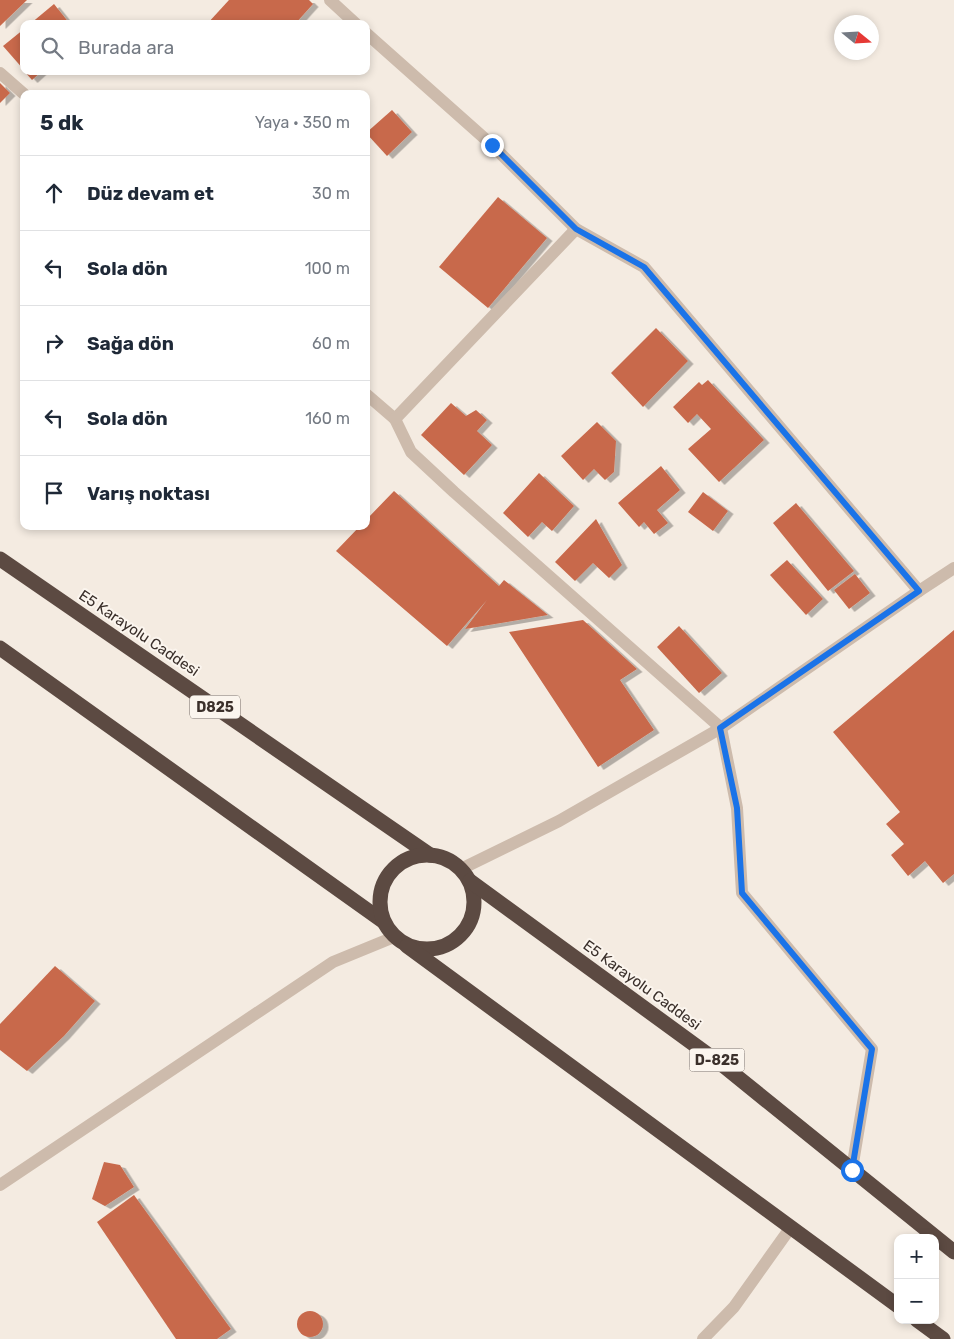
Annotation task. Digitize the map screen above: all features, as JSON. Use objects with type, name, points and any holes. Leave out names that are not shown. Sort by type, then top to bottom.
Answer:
[{"type":"highway","name":"E5 Karayolu Caddesi","points":[[0,559],[430,855],[447,859],[725,1067],[954,1252]]},
{"type":"highway","points":[[0,648],[384,922],[400,941],[894,1303]]},
{"type":"highway","points":[[384,922],[380,906],[381,890],[388,875],[400,864],[414,856],[430,855]]},
{"type":"highway","points":[[400,941],[420,950],[435,949],[449,945],[461,936],[470,924],[474,910],[474,895],[466,875]]},
{"type":"highway","points":[[923,1324],[943,1339]]},
{"type":"street","points":[[330,0],[352,20]]},
{"type":"street","points":[[370,37],[492,145],[576,229],[644,267],[917,591]]},
{"type":"street","points":[[0,73],[20,90]]},
{"type":"street","points":[[395,419],[576,229]]},
{"type":"street","points":[[370,397],[395,419],[411,452],[432,472],[720,728],[737,808],[742,893],[872,1049],[852,1170]]},
{"type":"street","points":[[466,875],[720,728],[917,591],[954,568]]},
{"type":"street","points":[[0,1185],[333,962],[400,941]]},
{"type":"street","points":[[702,1339],[734,1307],[791,1227]]},
{"type":"building","points":[[0,0],[27,0],[0,26]]},
{"type":"building","points":[[229,0],[309,0],[313,4],[299,20],[211,20]]},
{"type":"building","points":[[54,4],[67,20],[35,20]]},
{"type":"building","points":[[20,32],[20,65],[3,46]]},
{"type":"building","points":[[28,75],[38,75],[32,80]]},
{"type":"building","points":[[0,83],[10,93],[0,103]]},
{"type":"building","points":[[392,110],[412,132],[387,156],[370,137],[370,129]]},
{"type":"building","points":[[498,197],[547,238],[488,308],[439,267]]},
{"type":"building","points":[[656,328],[688,361],[643,407],[611,373]]},
{"type":"building","points":[[708,380],[764,440],[719,482],[688,449],[711,429],[697,414],[688,423],[673,407],[699,382],[702,385]]},
{"type":"building","points":[[451,403],[466,416],[476,410],[487,420],[477,431],[492,445],[464,475],[421,435]]},
{"type":"building","points":[[597,422],[616,441],[614,472],[605,480],[594,469],[583,480],[561,456]]},
{"type":"building","points":[[661,466],[680,490],[657,510],[668,523],[654,534],[644,522],[639,527],[618,503]]},
{"type":"building","points":[[539,473],[574,506],[552,531],[542,522],[528,537],[503,513]]},
{"type":"building","points":[[394,491],[499,586],[504,580],[548,615],[465,629],[487,600],[447,646],[336,551],[356,530],[370,530],[370,516]]},
{"type":"building","points":[[703,492],[728,511],[713,531],[688,512]]},
{"type":"building","points":[[796,503],[854,571],[828,591],[773,523]]},
{"type":"building","points":[[596,519],[622,565],[609,578],[593,563],[575,581],[555,562]]},
{"type":"building","points":[[787,560],[823,599],[806,615],[770,575]]},
{"type":"building","points":[[855,574],[870,593],[849,609],[834,590]]},
{"type":"building","points":[[583,620],[637,669],[620,680],[654,730],[598,767],[509,632]]},
{"type":"building","points":[[679,626],[722,673],[699,693],[657,647]]},
{"type":"building","points":[[954,630],[954,874],[943,883],[925,861],[908,876],[891,855],[904,844],[886,824],[900,812],[833,732]]},
{"type":"building","points":[[55,966],[95,1001],[64,1036],[27,1071],[0,1050],[0,1024]]},
{"type":"building","points":[[104,1162],[120,1165],[134,1187],[105,1206],[92,1199]]},
{"type":"building","points":[[134,1195],[231,1329],[217,1339],[176,1339],[97,1222]]},
{"type":"building","points":[[310,1311],[319,1315],[323,1324],[319,1333],[310,1337],[301,1333],[297,1324],[301,1315]]},
{"type":"route","points":[[492,145],[576,229],[644,267],[919,591],[720,728],[737,808],[742,893],[872,1049],[852,1170]]}]
